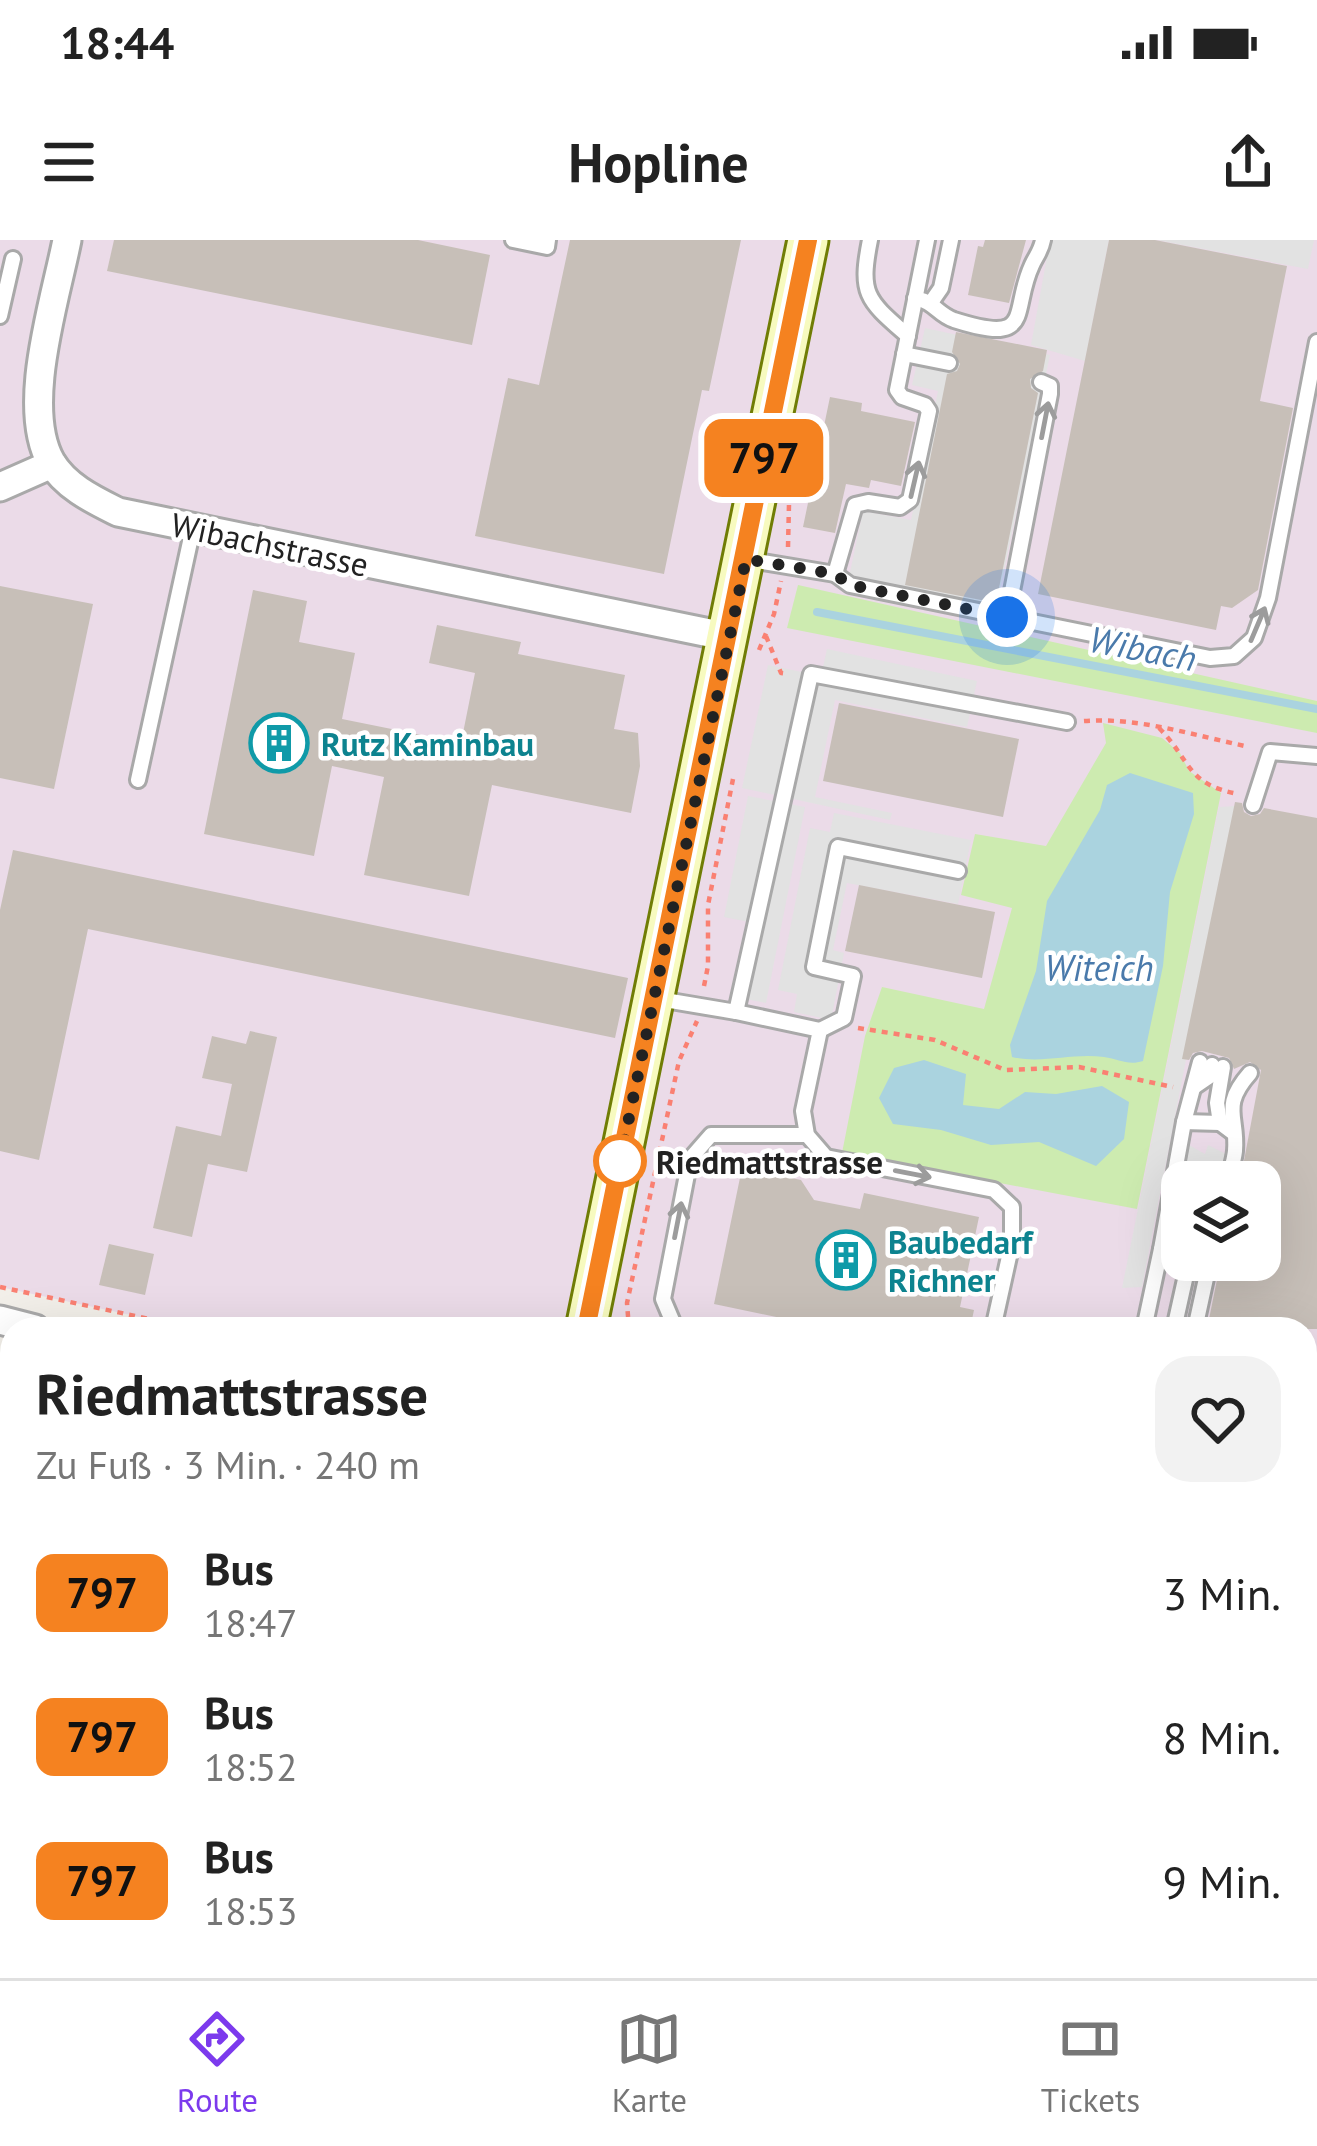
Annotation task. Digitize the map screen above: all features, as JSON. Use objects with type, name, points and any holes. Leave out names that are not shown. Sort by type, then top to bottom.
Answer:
[{"type":"main road","points":[[588,1317],[654,998],[747,636],[746,559],[808,240]]},
{"type":"street","points":[[0,487],[52,464],[35,403],[67,240]]},
{"type":"street","name":"Wibachstrasse","points":[[52,464],[83,495],[118,512],[747,636]]},
{"type":"lane","points":[[513,240],[547,247],[548,240]]},
{"type":"lane","points":[[870,240],[863,275],[867,296],[908,336]]},
{"type":"lane","points":[[835,574],[855,505],[904,506],[912,495],[928,411],[925,405],[898,394],[927,240]]},
{"type":"lane","points":[[932,301],[941,288],[951,240]]},
{"type":"lane","points":[[915,298],[932,301],[950,319],[1000,329],[1011,325],[1022,310],[1043,240]]},
{"type":"lane","points":[[0,316],[14,259]]},
{"type":"lane","points":[[746,559],[835,574],[850,585],[1228,658],[1254,638],[1268,598],[1317,342]]},
{"type":"lane","points":[[904,354],[950,363]]},
{"type":"lane","points":[[1007,617],[1051,390],[1041,382]]},
{"type":"lane","points":[[138,780],[194,528]]},
{"type":"lane","points":[[736,1012],[811,674],[1067,722]]},
{"type":"lane","points":[[1253,806],[1270,752],[1316,757]]},
{"type":"lane","points":[[654,998],[820,1030],[844,1018],[853,976],[814,967],[838,847],[958,872]]},
{"type":"lane","points":[[820,1030],[803,1111],[807,1136],[826,1157],[994,1190],[1012,1207],[1012,1243],[996,1317]]},
{"type":"lane","points":[[1177,1161],[1193,1088],[1212,1065],[1217,1103],[1236,1145],[1233,1161]]},
{"type":"lane","points":[[1226,1128],[1234,1096],[1250,1072]]},
{"type":"lane","points":[[1184,1122],[1226,1128]]},
{"type":"lane","points":[[671,1317],[663,1299],[690,1159],[711,1135],[807,1136]]},
{"type":"lane","points":[[1147,1317],[1161,1249]]},
{"type":"lane","points":[[1177,1317],[1185,1281]]},
{"type":"lane","points":[[1198,1317],[1206,1281]]},
{"type":"path","points":[[755,671],[747,636],[784,566],[790,535],[788,494]]},
{"type":"path","points":[[747,636],[781,673],[809,678]]},
{"type":"path","points":[[1103,720],[1245,746]]},
{"type":"path","points":[[1160,728],[1192,775],[1223,791]]},
{"type":"path","points":[[625,1317],[679,1060],[700,1006],[708,966],[708,905],[736,765]]},
{"type":"path","points":[[844,1018],[860,1029],[935,1040],[1005,1070],[1079,1067],[1159,1086],[1193,1088]]},
{"type":"path","points":[[0,1287],[140,1317]]},
{"type":"shaded area","points":[[0,240],[1317,240],[1317,1317],[140,1317],[0,1287]]},
{"type":"shaded area","points":[[1050,240],[1109,240],[1085,361],[1031,345]]},
{"type":"shaded area","points":[[1157,240],[1314,240],[1308,269]]},
{"type":"shaded area","points":[[925,328],[1050,355],[996,608],[849,577],[863,511],[911,520],[938,391],[912,385]]},
{"type":"shaded area","points":[[827,649],[977,681],[967,727],[835,700],[815,797],[892,813],[890,820],[742,788],[768,665],[821,676]]},
{"type":"shaded area","points":[[748,796],[805,807],[766,1003],[745,999],[759,924],[724,917]]},
{"type":"shaded area","points":[[1235,806],[1166,1161],[1161,1161],[1161,1189],[1142,1287],[1122,1288],[1219,807]]},
{"type":"shaded area","points":[[834,813],[971,840],[958,904],[847,883],[833,950],[844,953],[831,1020],[794,1012],[797,994],[778,990],[810,828],[830,832]]},
{"type":"shaded area","points":[[1189,1145],[1205,1154],[1208,1145],[1226,1154],[1224,1161],[1186,1161]]},
{"type":"green space","points":[[798,585],[1317,701],[1317,733],[787,628]]},
{"type":"green space","points":[[1103,723],[1162,738],[1180,753],[1189,771],[1221,793],[1137,1209],[842,1153],[865,1036],[882,987],[984,1009],[1012,908],[961,895],[975,834],[1046,846],[1106,743]]},
{"type":"water","name":"Witeich","points":[[1130,773],[1193,793],[1194,814],[1170,892],[1163,966],[1143,1061],[1012,1057],[1010,1045],[1036,971],[1047,901],[1100,810],[1107,785]]},
{"type":"water","points":[[924,1060],[966,1074],[963,1105],[999,1109],[1025,1092],[1056,1094],[1102,1086],[1129,1102],[1124,1139],[1096,1166],[1039,1142],[991,1145],[941,1130],[893,1124],[879,1098],[894,1068]]},
{"type":"building","points":[[114,240],[418,240],[490,255],[472,345],[107,271]]},
{"type":"building","points":[[570,240],[741,240],[709,391],[702,390],[664,574],[475,536],[508,378],[539,385]]},
{"type":"building","points":[[985,240],[1026,240],[1009,303],[968,295],[978,246],[983,247]]},
{"type":"building","points":[[1109,240],[1155,240],[1287,266],[1260,401],[1293,408],[1258,590],[1232,608],[1221,606],[1216,630],[1038,594]]},
{"type":"building","points":[[956,332],[1047,350],[1043,371],[1030,379],[1038,393],[996,603],[905,585],[947,374],[957,371],[960,364],[952,352]]},
{"type":"building","points":[[830,397],[862,403],[861,411],[915,422],[901,486],[871,480],[869,488],[846,484],[835,533],[803,527]]},
{"type":"building","points":[[0,586],[93,604],[54,789],[0,778]]},
{"type":"building","points":[[253,590],[307,601],[299,642],[355,653],[342,719],[461,743],[475,673],[429,663],[437,625],[521,642],[518,654],[625,675],[614,729],[638,733],[640,766],[631,813],[492,785],[469,896],[364,875],[384,777],[332,766],[314,856],[204,834]]},
{"type":"building","points":[[839,703],[1019,739],[1003,817],[823,781]]},
{"type":"building","points":[[1235,802],[1242,803],[1251,816],[1264,808],[1317,818],[1317,1317],[1209,1317],[1217,1281],[1281,1281],[1281,1161],[1244,1161],[1261,1070],[1250,1062],[1234,1069],[1229,1058],[1202,1051],[1182,1059]]},
{"type":"building","points":[[13,850],[628,978],[615,1038],[88,929],[39,1160],[0,1151],[0,910]]},
{"type":"building","points":[[859,885],[995,912],[982,978],[845,951]]},
{"type":"building","points":[[250,1031],[277,1037],[247,1172],[208,1164],[192,1237],[153,1228],[176,1126],[221,1136],[232,1084],[202,1078],[212,1036],[246,1044]]},
{"type":"building","name":"Baubedarf Richner","points":[[742,1168],[801,1180],[814,1200],[860,1209],[864,1193],[979,1217],[960,1307],[974,1310],[973,1317],[776,1317],[714,1304]]},
{"type":"building","points":[[109,1244],[154,1254],[145,1295],[99,1285]]},
{"type":"waterway","name":"Wibach","points":[[817,612],[1317,709]]},
{"type":"bus line","name":"797","points":[[588,1317],[808,240]]},
{"type":"place","name":"Rutz Kaminbau","points":[[279,743]]},
{"type":"place","name":"Riedmattstrasse","points":[[620,1161]]},
{"type":"place","name":"Baubedarf Richner","points":[[846,1260]]},
{"type":"route","points":[[620,1161],[746,559],[835,574],[850,585],[1007,617]]}]
